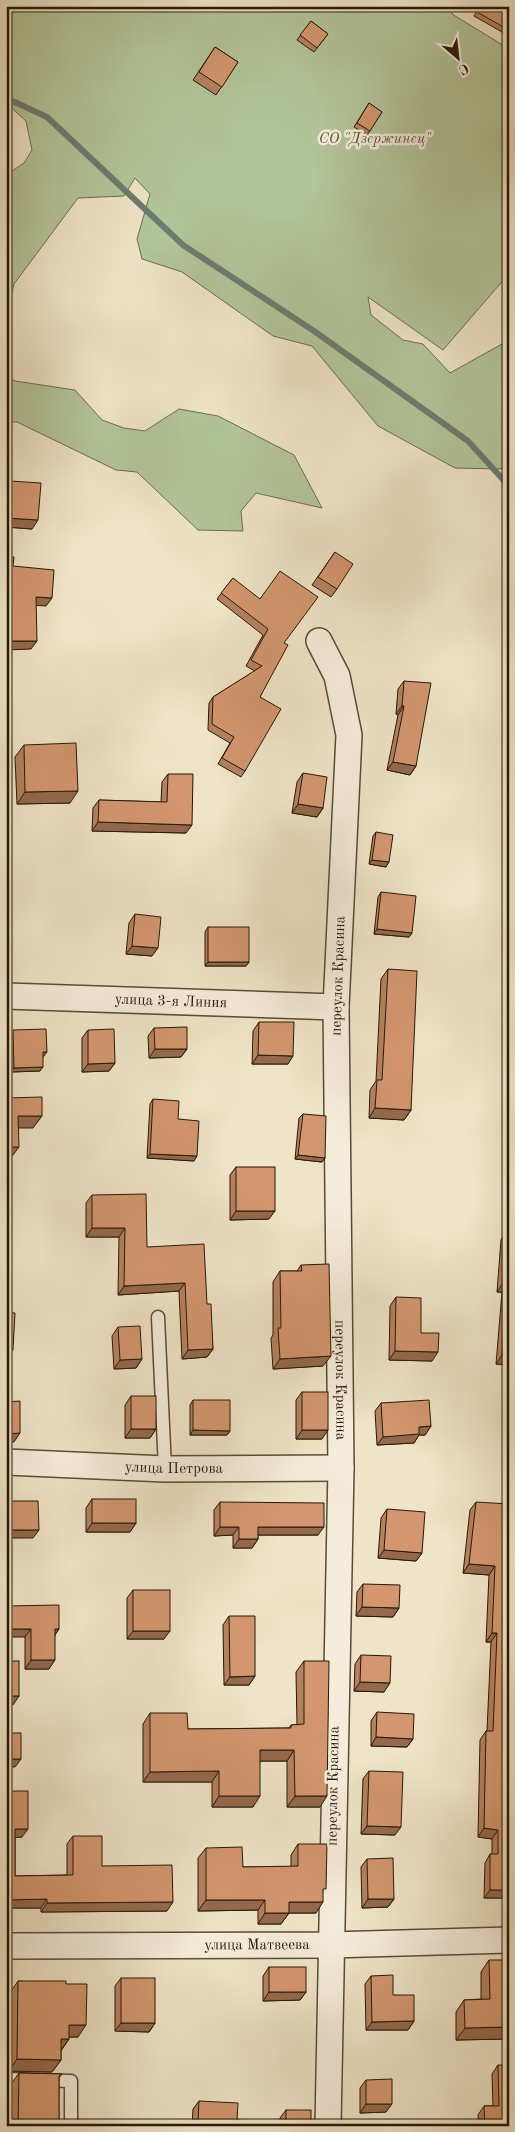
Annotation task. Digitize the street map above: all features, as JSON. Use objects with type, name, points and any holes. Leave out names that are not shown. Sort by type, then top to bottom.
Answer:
[{"type":"street","name":"переулок Красина","points":[[319,641],[337,676],[349,735],[336,1007],[341,1468],[330,1945],[328,2126]]},
{"type":"street","name":"улица 3-я Линия","points":[[6,996],[336,1007]]},
{"type":"street","name":"улица Петрова","points":[[6,1462],[165,1469],[341,1468]]},
{"type":"street","name":"улица Матвеева","points":[[6,1946],[330,1945],[509,1940]]},
{"type":"lane","points":[[158,1317],[165,1469]]},
{"type":"lane","points":[[6,2079],[71,2081],[71,2126]]},
{"type":"green space","name":"СО \"Дзержинец\"","points":[[6,6],[455,6],[452,14],[509,49],[509,277],[506,277],[443,350],[368,297],[371,315],[403,340],[423,344],[450,373],[502,344],[509,347],[509,465],[500,469],[455,468],[378,426],[312,346],[273,336],[182,272],[142,259],[137,239],[150,194],[135,178],[124,196],[78,198],[14,284],[6,318],[6,175],[24,163],[32,150],[26,121],[6,103]]},
{"type":"green space","points":[[6,376],[15,381],[75,390],[102,420],[124,428],[145,431],[179,409],[218,416],[294,455],[322,508],[256,493],[241,511],[243,531],[198,530],[137,472],[116,470],[17,422],[6,422]]},
{"type":"building","points":[[480,6],[509,6],[509,30],[477,12]]},
{"type":"building","points":[[311,21],[328,34],[317,48],[300,35]]},
{"type":"building","points":[[215,47],[238,62],[222,87],[199,72]]},
{"type":"building","points":[[369,103],[382,112],[370,131],[357,123]]},
{"type":"building","points":[[10,481],[41,483],[38,520],[6,518],[6,502],[8,502]]},
{"type":"building","points":[[335,552],[353,564],[337,589],[318,577]]},
{"type":"building","points":[[6,556],[14,557],[13,566],[54,570],[52,598],[36,597],[37,641],[9,641],[9,659],[6,659]]},
{"type":"building","points":[[280,571],[318,597],[284,643],[288,645],[260,697],[281,709],[245,771],[222,758],[234,737],[212,724],[213,697],[262,666],[251,660],[268,629],[221,593],[233,578],[260,599]]},
{"type":"building","points":[[404,681],[431,683],[416,766],[393,762],[404,706],[402,706]]},
{"type":"building","points":[[76,743],[78,791],[25,792],[24,745]]},
{"type":"building","points":[[303,773],[327,777],[323,808],[298,804]]},
{"type":"building","points":[[168,774],[193,774],[192,825],[98,822],[99,800],[167,802]]},
{"type":"building","points":[[376,832],[393,835],[389,862],[372,860]]},
{"type":"building","points":[[381,892],[416,896],[412,933],[377,929]]},
{"type":"building","points":[[135,914],[161,917],[158,948],[132,946]]},
{"type":"building","points":[[208,927],[249,927],[249,962],[208,962]]},
{"type":"building","points":[[388,969],[417,971],[411,1110],[375,1108],[377,1080],[382,1080]]},
{"type":"building","points":[[259,1022],[294,1022],[293,1056],[258,1055]]},
{"type":"building","points":[[187,1027],[187,1049],[155,1049],[154,1028]]},
{"type":"building","points":[[46,1029],[47,1052],[43,1052],[43,1067],[14,1068],[13,1030]]},
{"type":"building","points":[[114,1029],[115,1063],[88,1064],[88,1030]]},
{"type":"building","points":[[42,1097],[42,1116],[18,1116],[19,1147],[6,1147],[6,1098]]},
{"type":"building","points":[[153,1099],[179,1101],[178,1119],[199,1121],[197,1156],[150,1154]]},
{"type":"building","points":[[303,1114],[326,1116],[325,1158],[298,1155]]},
{"type":"building","points":[[236,1167],[275,1167],[275,1211],[236,1211]]},
{"type":"building","points":[[6,1182],[10,1182],[8,1278],[6,1278]]},
{"type":"building","points":[[146,1194],[147,1247],[204,1244],[207,1304],[211,1304],[213,1349],[188,1350],[185,1283],[124,1286],[125,1228],[92,1228],[92,1195]]},
{"type":"building","points":[[507,1231],[509,1231],[509,1356],[502,1355],[508,1284],[503,1283]]},
{"type":"building","points":[[329,1264],[331,1356],[280,1359],[278,1328],[281,1328],[280,1271],[302,1271],[301,1265]]},
{"type":"building","points":[[396,1297],[421,1298],[421,1333],[439,1333],[438,1352],[395,1351]]},
{"type":"building","points":[[6,1312],[15,1313],[13,1350],[6,1349]]},
{"type":"building","points":[[140,1326],[142,1359],[120,1360],[118,1327]]},
{"type":"building","points":[[302,1392],[328,1392],[328,1430],[302,1430]]},
{"type":"building","points":[[131,1396],[156,1396],[156,1429],[131,1429]]},
{"type":"building","points":[[193,1400],[230,1400],[230,1431],[193,1430]]},
{"type":"building","points":[[429,1400],[431,1426],[419,1427],[419,1434],[383,1437],[381,1403]]},
{"type":"building","points":[[20,1401],[20,1433],[6,1434],[6,1402]]},
{"type":"building","points":[[92,1499],[136,1499],[136,1523],[92,1523]]},
{"type":"building","points":[[6,1501],[38,1501],[39,1530],[6,1530]]},
{"type":"building","points":[[220,1502],[324,1503],[324,1527],[258,1527],[258,1539],[239,1539],[239,1527],[220,1527]]},
{"type":"building","points":[[476,1502],[509,1504],[506,1538],[509,1539],[509,1890],[490,1890],[490,1854],[498,1854],[498,1830],[484,1828],[486,1731],[493,1731],[497,1633],[492,1633],[495,1566],[469,1564]]},
{"type":"building","points":[[387,1509],[425,1512],[422,1553],[384,1550]]},
{"type":"building","points":[[363,1584],[400,1585],[399,1608],[362,1607]]},
{"type":"building","points":[[133,1590],[170,1590],[170,1631],[133,1631]]},
{"type":"building","points":[[59,1605],[59,1629],[55,1629],[55,1660],[31,1660],[31,1629],[6,1629],[6,1606]]},
{"type":"building","points":[[229,1616],[255,1616],[255,1676],[230,1677]]},
{"type":"building","points":[[361,1655],[391,1656],[390,1683],[360,1682]]},
{"type":"building","points":[[6,1661],[19,1661],[19,1696],[6,1696]]},
{"type":"building","points":[[304,1661],[329,1661],[327,1796],[295,1796],[294,1750],[260,1750],[260,1796],[219,1796],[219,1771],[150,1772],[150,1713],[187,1713],[188,1729],[291,1728],[291,1725],[304,1724]]},
{"type":"building","points":[[377,1712],[414,1714],[413,1739],[376,1737]]},
{"type":"building","points":[[6,1733],[21,1733],[21,1759],[6,1759]]},
{"type":"building","points":[[369,1771],[403,1772],[401,1827],[367,1826]]},
{"type":"building","points":[[6,1791],[28,1791],[28,1829],[15,1829],[15,1876],[73,1875],[73,1836],[102,1836],[102,1866],[172,1865],[173,1902],[47,1903],[47,1899],[6,1900]]},
{"type":"building","points":[[298,1844],[327,1844],[326,1889],[323,1889],[323,1902],[289,1902],[289,1913],[265,1913],[265,1900],[206,1900],[206,1848],[242,1847],[243,1867],[298,1866]]},
{"type":"building","points":[[393,1858],[394,1899],[368,1899],[367,1859]]},
{"type":"building","points":[[489,1960],[509,1960],[509,2027],[465,2028],[464,2000],[490,1999]]},
{"type":"building","points":[[269,1967],[306,1967],[306,1992],[269,1992]]},
{"type":"building","points":[[393,1975],[393,1995],[414,1995],[414,2021],[372,2022],[371,1976]]},
{"type":"building","points":[[121,1978],[155,1978],[155,2023],[121,2023]]},
{"type":"building","points":[[18,1981],[66,1981],[66,1984],[87,1984],[86,2025],[69,2025],[69,2039],[61,2039],[61,2060],[17,2059]]},
{"type":"building","points":[[498,2065],[509,2065],[509,2126],[485,2126],[484,2106],[499,2106]]},
{"type":"building","points":[[19,2073],[62,2074],[59,2076],[59,2126],[18,2126]]},
{"type":"building","points":[[392,2079],[392,2104],[366,2104],[366,2080]]},
{"type":"building","points":[[199,2101],[238,2103],[237,2120],[253,2121],[252,2126],[217,2126],[217,2124],[198,2123]]},
{"type":"building","points":[[286,2110],[311,2110],[311,2126],[286,2126]]},
{"type":"waterway","points":[[6,98],[47,117],[183,245],[314,331],[468,441],[509,486]]}]
